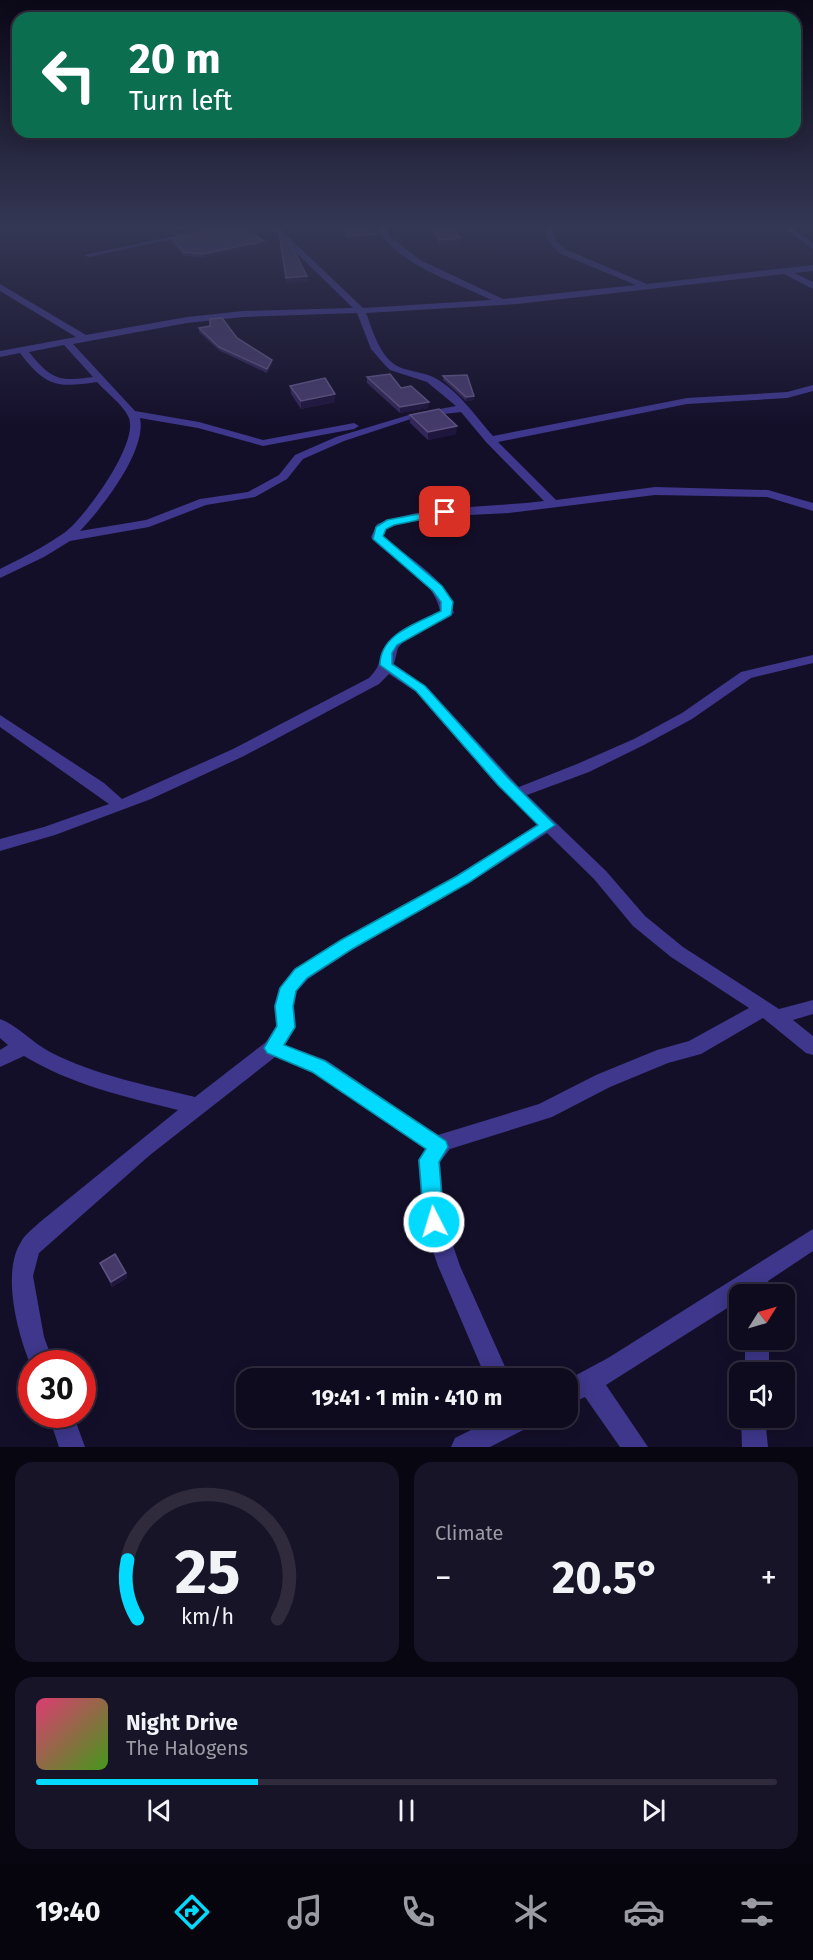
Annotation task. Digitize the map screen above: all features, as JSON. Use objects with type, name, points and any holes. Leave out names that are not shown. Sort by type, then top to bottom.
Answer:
[{"type":"street","points":[[11,294],[87,340]]},
{"type":"street","points":[[343,294],[360,310],[376,349],[387,362],[394,368],[431,380],[453,396],[490,440],[552,502]]},
{"type":"street","points":[[483,294],[501,302]]},
{"type":"street","points":[[0,354],[187,320],[243,314],[501,302],[583,294]]},
{"type":"street","points":[[0,573],[75,530],[123,463],[138,428],[138,422],[133,414],[67,343]]},
{"type":"street","points":[[23,350],[39,372],[51,382],[67,383],[99,379]]},
{"type":"street","points":[[490,440],[687,401],[788,395],[813,388]]},
{"type":"street","points":[[133,414],[199,425],[263,443],[464,408]]},
{"type":"street","points":[[64,538],[149,523],[204,502],[250,495],[283,477],[299,457],[340,440],[412,417]]},
{"type":"street","points":[[0,845],[121,806],[200,772],[374,681],[386,669],[386,653],[392,643],[447,613],[447,602],[438,589],[377,537],[381,527],[407,517],[430,513],[509,509],[655,491],[768,494],[813,507]]},
{"type":"street","points":[[516,794],[639,742],[687,716],[746,675],[813,659]]},
{"type":"street","points":[[386,665],[421,688],[516,794],[600,875],[639,921],[677,952],[770,1012],[813,1047]]},
{"type":"street","points":[[0,720],[98,787],[121,806]]},
{"type":"street","points":[[37,1350],[32,1337],[22,1276],[29,1248],[48,1229],[143,1149],[273,1048],[286,1027],[284,1006],[288,988],[301,974],[346,945],[463,879],[548,825]]},
{"type":"street","points":[[494,1368],[449,1266],[434,1222],[429,1160],[443,1142],[545,1111],[603,1081],[664,1056],[694,1048],[770,1012],[813,1007]]},
{"type":"street","points":[[0,1027],[15,1042],[94,1080],[199,1107]]},
{"type":"street","points":[[0,1059],[24,1046]]},
{"type":"street","points":[[273,1048],[319,1066],[439,1147]]},
{"type":"street","points":[[758,1284],[813,1239]]},
{"type":"street","points":[[635,1447],[578,1387],[729,1301]]},
{"type":"street","points":[[65,1428],[72,1447]]},
{"type":"street","points":[[464,1447],[499,1428]]},
{"type":"street","points":[[754,1428],[756,1447]]},
{"type":"building","points":[[222,318],[237,338],[272,360],[267,369],[219,347],[199,328],[210,326],[210,319]]},
{"type":"building","points":[[390,374],[401,388],[411,386],[429,402],[400,407],[367,377]]},
{"type":"building","points":[[467,375],[474,396],[466,397],[443,376]]},
{"type":"building","points":[[325,378],[335,394],[301,401],[290,386]]},
{"type":"building","points":[[439,409],[457,426],[428,432],[410,415]]},
{"type":"building","points":[[115,1254],[126,1273],[111,1282],[100,1263]]},
{"type":"route","points":[[434,1222],[429,1160],[439,1147],[375,1101],[319,1066],[273,1048],[286,1027],[284,1006],[288,988],[301,974],[346,945],[463,879],[548,825],[503,781],[421,688],[386,665],[386,653],[392,643],[447,613],[447,602],[438,589],[377,537],[381,527],[407,517],[445,512]]}]
